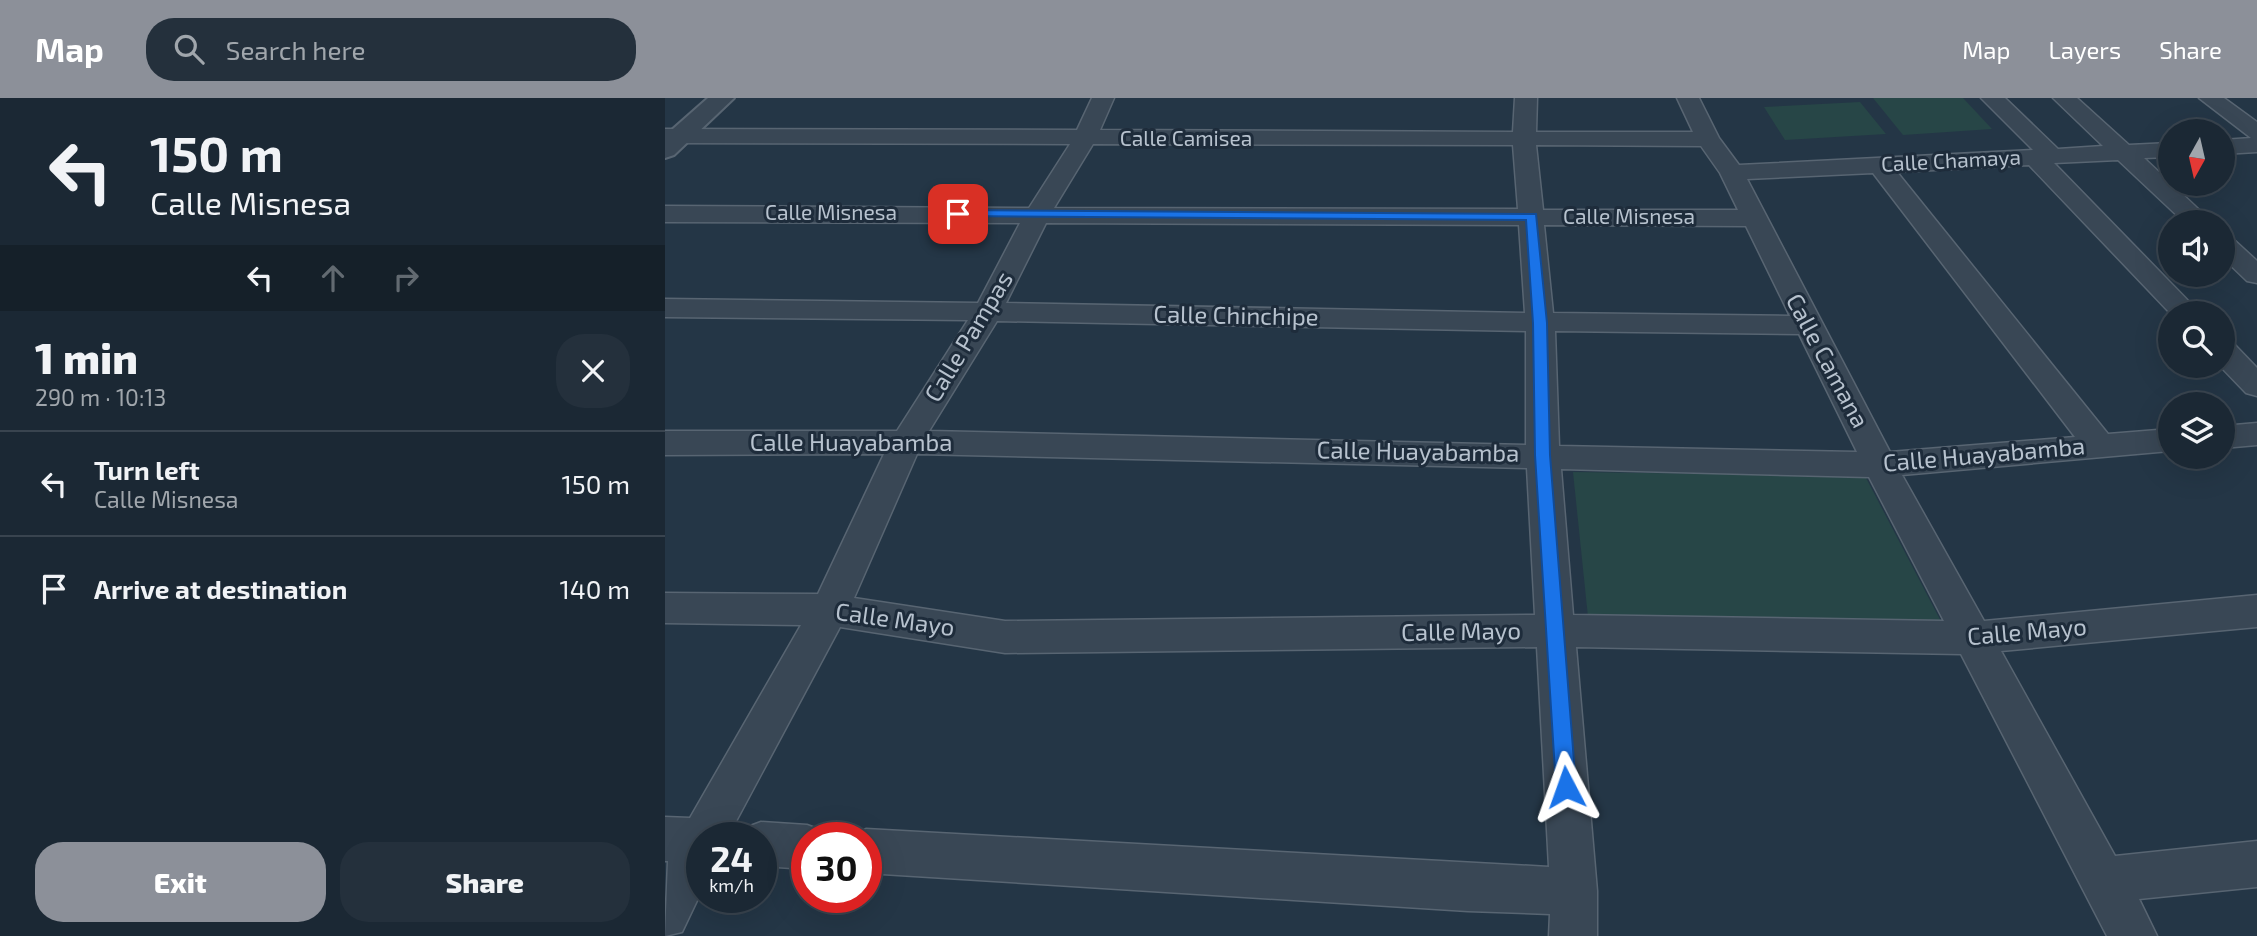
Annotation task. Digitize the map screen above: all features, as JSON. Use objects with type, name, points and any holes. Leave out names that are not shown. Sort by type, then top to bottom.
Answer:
[{"type":"street","points":[[669,137],[694,98]]},
{"type":"street","points":[[669,137],[722,98]]},
{"type":"street","name":"Calle Pampas","points":[[712,822],[830,610],[906,442],[989,310],[1038,213],[1084,140],[1103,98]]},
{"type":"street","points":[[1526,98],[1524,137],[1540,323],[1543,455],[1574,891],[1573,936]]},
{"type":"street","name":"Calle Camana","points":[[1688,98],[1708,139],[1732,173],[1808,325],[1853,406],[1880,465],[2133,936]]},
{"type":"street","points":[[1992,98],[2175,301]]},
{"type":"street","points":[[2064,98],[2186,210]]},
{"type":"street","points":[[2210,98],[2254,144]]},
{"type":"street","name":"Calle Camisea","points":[[669,137],[1084,140],[1524,137],[1708,139]]},
{"type":"street","points":[[2235,146],[2254,144]]},
{"type":"street","name":"Calle Chamaya","points":[[1732,173],[2158,151]]},
{"type":"street","points":[[1879,165],[2098,444]]},
{"type":"street","name":"Calle Misnesa","points":[[665,214],[1038,213],[1754,218]]},
{"type":"street","points":[[2235,255],[2257,275]]},
{"type":"street","name":"Calle Chinchipe","points":[[665,308],[989,310],[1540,323],[1808,325]]},
{"type":"street","points":[[2235,363],[2257,386]]},
{"type":"street","points":[[2235,435],[2257,434]]},
{"type":"street","name":"Calle Huayabamba","points":[[665,443],[906,442],[1880,465],[2158,441]]},
{"type":"street","name":"Calle Mayo","points":[[665,608],[830,610],[1005,636],[1124,638],[1555,631],[1972,638],[2257,611]]},
{"type":"street","points":[[665,839],[686,840]]},
{"type":"street","points":[[882,852],[1468,888],[1574,891]]},
{"type":"street","points":[[2102,880],[2257,864]]},
{"type":"street","name":"Calle Pampas","points":[[665,915],[686,872]]},
{"type":"green space","points":[[1873,98],[1963,98],[1992,129],[1903,135]]},
{"type":"green space","points":[[1860,102],[1886,134],[1785,140],[1764,107]]},
{"type":"green space","points":[[1573,472],[1865,476],[1945,629],[1588,617]]},
{"type":"route","points":[[958,214],[1531,216],[1540,323],[1543,455],[1566,787]]}]
